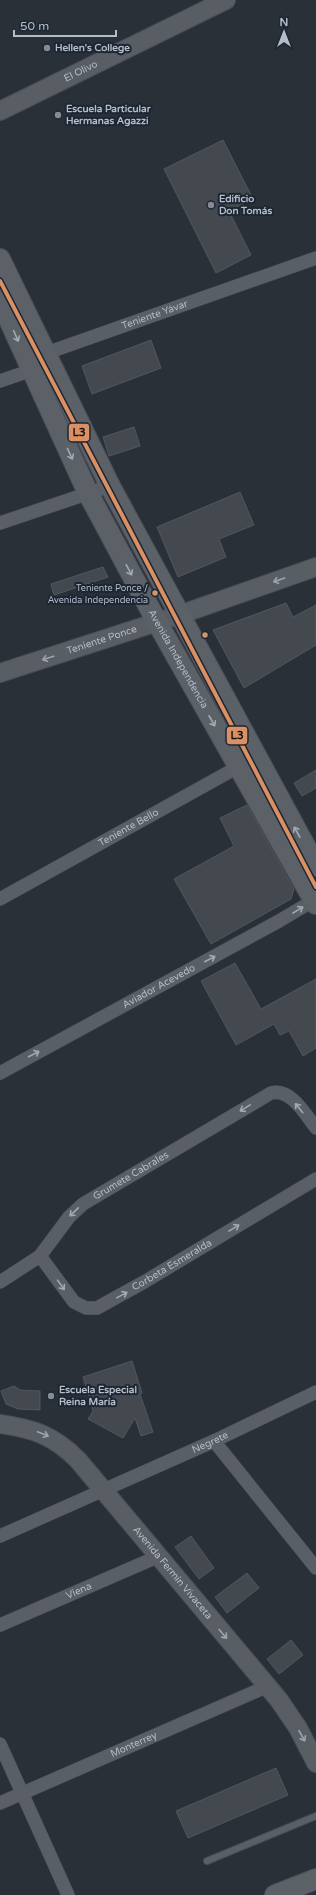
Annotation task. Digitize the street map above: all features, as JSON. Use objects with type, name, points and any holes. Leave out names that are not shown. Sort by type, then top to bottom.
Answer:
[{"type":"main road","points":[[0,259],[110,486],[178,615],[316,866]]},
{"type":"main road","name":"Avenida Independencia","points":[[0,300],[88,493],[237,767],[315,901]]},
{"type":"main road","points":[[275,1895],[316,1879]]},
{"type":"street","name":"El Olivo","points":[[0,111],[226,0]]},
{"type":"street","name":"Teniente Yávar","points":[[0,381],[32,370],[55,350],[316,258]]},
{"type":"street","points":[[0,523],[110,486]]},
{"type":"street","name":"Teniente Ponce","points":[[0,673],[178,615],[316,567]]},
{"type":"street","name":"Teniente Bello","points":[[0,899],[256,757]]},
{"type":"street","name":"Aviador Acevedo","points":[[0,1073],[315,901]]},
{"type":"street","name":"Grumete Cabrales","points":[[0,1282],[40,1256],[69,1217],[83,1204],[267,1095],[280,1092],[291,1097],[316,1128]]},
{"type":"street","name":"Corbeta Esmeralda","points":[[40,1256],[74,1302],[86,1308],[97,1308],[144,1282],[316,1178]]},
{"type":"street","name":"Negrete","points":[[0,1536],[214,1441],[316,1392]]},
{"type":"street","name":"Avenida Fermín Vivaceta","points":[[2,1421],[47,1435],[58,1442],[78,1460],[104,1490],[157,1557],[268,1686],[292,1718],[316,1763]]},
{"type":"street","points":[[214,1441],[316,1568]]},
{"type":"street","name":"Viena","points":[[0,1625],[157,1557]]},
{"type":"street","name":"Monterrey","points":[[0,1803],[268,1686]]},
{"type":"street","points":[[0,1744],[68,1895]]},
{"type":"lane","points":[[207,1861],[316,1816]]},
{"type":"building","name":"Edificio Don Tomás","points":[[223,140],[253,199],[229,211],[251,255],[216,273],[164,169]]},
{"type":"building","points":[[151,340],[161,368],[92,394],[82,366]]},
{"type":"building","points":[[134,427],[140,446],[109,456],[103,437]]},
{"type":"building","points":[[240,492],[254,525],[219,539],[226,557],[178,577],[157,527]]},
{"type":"building","points":[[103,567],[108,577],[54,595],[51,584]]},
{"type":"building","points":[[286,603],[293,617],[316,605],[316,645],[244,688],[213,630]]},
{"type":"building","points":[[316,770],[316,788],[302,796],[294,783]]},
{"type":"building","points":[[247,805],[294,889],[291,899],[211,944],[174,879],[234,846],[220,818]]},
{"type":"building","points":[[235,963],[261,1009],[316,979],[316,1048],[303,1056],[289,1031],[280,1035],[274,1024],[236,1045],[201,981]]},
{"type":"building","points":[[132,1361],[142,1393],[140,1394],[153,1432],[141,1436],[135,1418],[123,1438],[88,1419],[93,1411],[83,1377]]},
{"type":"building","points":[[14,1386],[20,1390],[40,1391],[40,1410],[18,1409],[6,1404],[1,1391]]},
{"type":"building","points":[[191,1536],[214,1568],[199,1579],[175,1547]]},
{"type":"building","points":[[247,1573],[259,1588],[227,1613],[215,1597]]},
{"type":"building","points":[[291,1640],[303,1655],[279,1674],[267,1659]]},
{"type":"building","points":[[276,1768],[288,1795],[188,1838],[176,1811]]},
{"type":"transit line","name":"L3","points":[[0,281],[316,887]]},
{"type":"place","name":"Hellen's College","points":[[47,48]]},
{"type":"place","name":"Escuela Particular Hermanas Agazzi","points":[[58,115]]},
{"type":"place","name":"Edificio Don Tomás","points":[[211,205]]},
{"type":"place","name":"Teniente Ponce / Avenida Independencia","points":[[155,593]]},
{"type":"place","name":"Escuela Especial Reina María","points":[[51,1396]]}]
